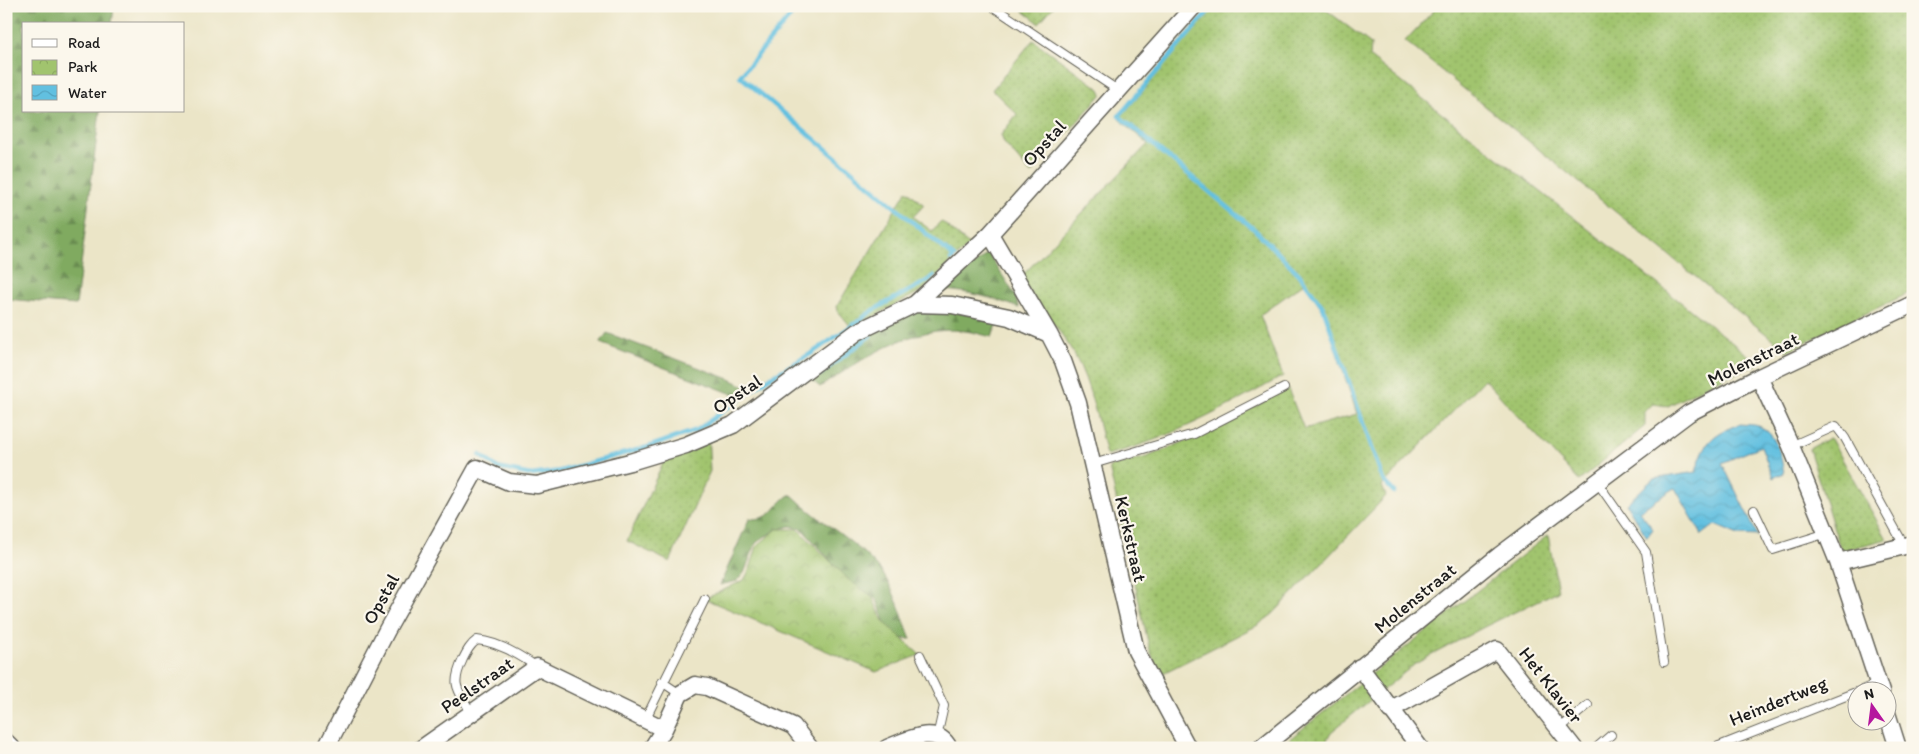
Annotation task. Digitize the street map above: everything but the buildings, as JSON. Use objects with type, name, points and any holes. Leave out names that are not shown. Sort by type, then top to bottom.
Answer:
[{"type":"street","name":"Opstal","points":[[326,748],[387,630],[477,468],[509,482],[537,485],[630,462],[686,445],[733,425],[857,332],[915,304],[990,234],[1194,6]]},
{"type":"street","name":"Kerkstraat","points":[[990,234],[1049,334],[1062,361],[1078,403],[1136,651],[1188,748]]},
{"type":"street","points":[[915,304],[952,305],[1009,317],[1049,334]]},
{"type":"street","name":"Molenstraat","points":[[1260,748],[1500,555],[1689,413],[1759,377],[1913,304]]},
{"type":"street","name":"Heindertweg","points":[[1759,377],[1827,533],[1878,682]]},
{"type":"street","points":[[1838,562],[1909,546]]},
{"type":"street","name":"Het Klavier","points":[[1390,710],[1497,650],[1574,748]]},
{"type":"street","name":"Peelstraat","points":[[422,748],[538,667],[664,729]]},
{"type":"street","points":[[1360,667],[1420,748]]},
{"type":"street","points":[[652,748],[664,729],[680,694],[695,684],[708,687],[793,726],[810,748]]},
{"type":"street","points":[[1893,732],[1898,748]]},
{"type":"street","points":[[887,748],[926,734],[943,743]]},
{"type":"street","points":[[6,742],[12,748]]},
{"type":"lane","points":[[992,6],[1119,91]]},
{"type":"lane","points":[[1093,464],[1194,434],[1284,388]]},
{"type":"lane","points":[[1790,446],[1836,426],[1909,546]]},
{"type":"lane","points":[[1597,482],[1646,552],[1664,662]]},
{"type":"lane","points":[[1754,510],[1773,550],[1827,533]]},
{"type":"lane","points":[[645,720],[662,682],[705,598]]},
{"type":"lane","points":[[472,714],[457,688],[455,680],[470,645],[478,640],[487,641],[522,657],[538,667]]},
{"type":"lane","points":[[920,655],[944,706],[943,743]]},
{"type":"lane","points":[[662,682],[680,694]]},
{"type":"lane","name":"Heindertweg","points":[[1714,748],[1846,696]]},
{"type":"lane","points":[[1559,729],[1588,705]]},
{"type":"lane","points":[[1596,748],[1611,735]]},
{"type":"green space","points":[[6,6],[114,6],[112,22],[22,22],[22,112],[100,112],[76,305],[6,299]]},
{"type":"green space","points":[[1017,6],[1054,6],[1039,23]]},
{"type":"green space","points":[[1215,6],[1321,6],[1371,44],[1370,57],[1754,360],[1757,365],[1718,380],[1668,406],[1653,404],[1645,411],[1645,426],[1579,481],[1484,379],[1382,486],[1386,496],[1273,614],[1258,625],[1159,675],[1149,647],[1109,467],[1147,457],[1198,436],[1288,389],[1304,429],[1357,414],[1323,310],[1304,283],[1260,315],[1283,376],[1197,422],[1153,440],[1106,455],[1094,404],[1080,367],[1069,346],[1020,278],[1148,144],[1119,119]]},
{"type":"green space","points":[[1438,6],[1913,6],[1913,291],[1787,351],[1405,41]]},
{"type":"green space","points":[[1033,40],[1100,89],[1102,94],[1031,174],[1004,143],[1001,135],[1017,114],[992,90]]},
{"type":"green space","points":[[907,190],[924,205],[913,217],[932,231],[941,221],[969,245],[923,290],[852,328],[838,311],[837,306]]},
{"type":"green space","points":[[988,253],[1015,295],[1019,308],[982,296],[944,290]]},
{"type":"green space","points":[[934,308],[999,321],[992,337],[968,331],[945,330],[907,338],[853,365],[820,387],[803,373],[881,325],[907,314]]},
{"type":"green space","points":[[607,333],[732,380],[752,390],[737,399],[730,393],[600,343]]},
{"type":"green space","points":[[708,432],[710,471],[670,562],[627,541],[669,450]]},
{"type":"green space","points":[[1829,438],[1887,539],[1841,551],[1809,449]]},
{"type":"green space","points":[[789,495],[792,495],[860,550],[881,571],[894,595],[911,639],[896,638],[889,633],[877,600],[850,582],[802,529],[790,526],[779,529],[764,537],[756,543],[744,573],[737,581],[720,585],[749,519],[757,519],[768,515]]},
{"type":"green space","points":[[777,529],[798,529],[850,581],[872,596],[883,621],[920,655],[876,672],[705,599],[744,580],[750,569],[757,546]]},
{"type":"green space","points":[[1548,535],[1558,591],[1484,627],[1415,664],[1331,732],[1327,739],[1328,741],[1318,748],[1278,748]]},
{"type":"water","points":[[1740,424],[1759,426],[1771,435],[1780,453],[1784,473],[1773,478],[1761,446],[1722,463],[1758,536],[1738,535],[1715,525],[1702,535],[1675,488],[1639,511],[1653,529],[1647,537],[1626,504],[1653,479],[1696,472],[1702,454],[1710,441],[1722,432]]},
{"type":"waterway","points":[[799,6],[740,76],[954,257],[951,260]]},
{"type":"waterway","points":[[1213,6],[1119,116],[1254,229],[1299,274],[1323,307],[1383,480],[1394,492]]},
{"type":"waterway","points":[[863,325],[860,320],[869,313],[934,276]]},
{"type":"waterway","points":[[480,455],[498,468],[531,475],[560,471],[648,447],[697,430],[769,378],[812,353],[860,320]]},
{"type":"waterway","points":[[820,374],[870,336],[867,331]]}]
